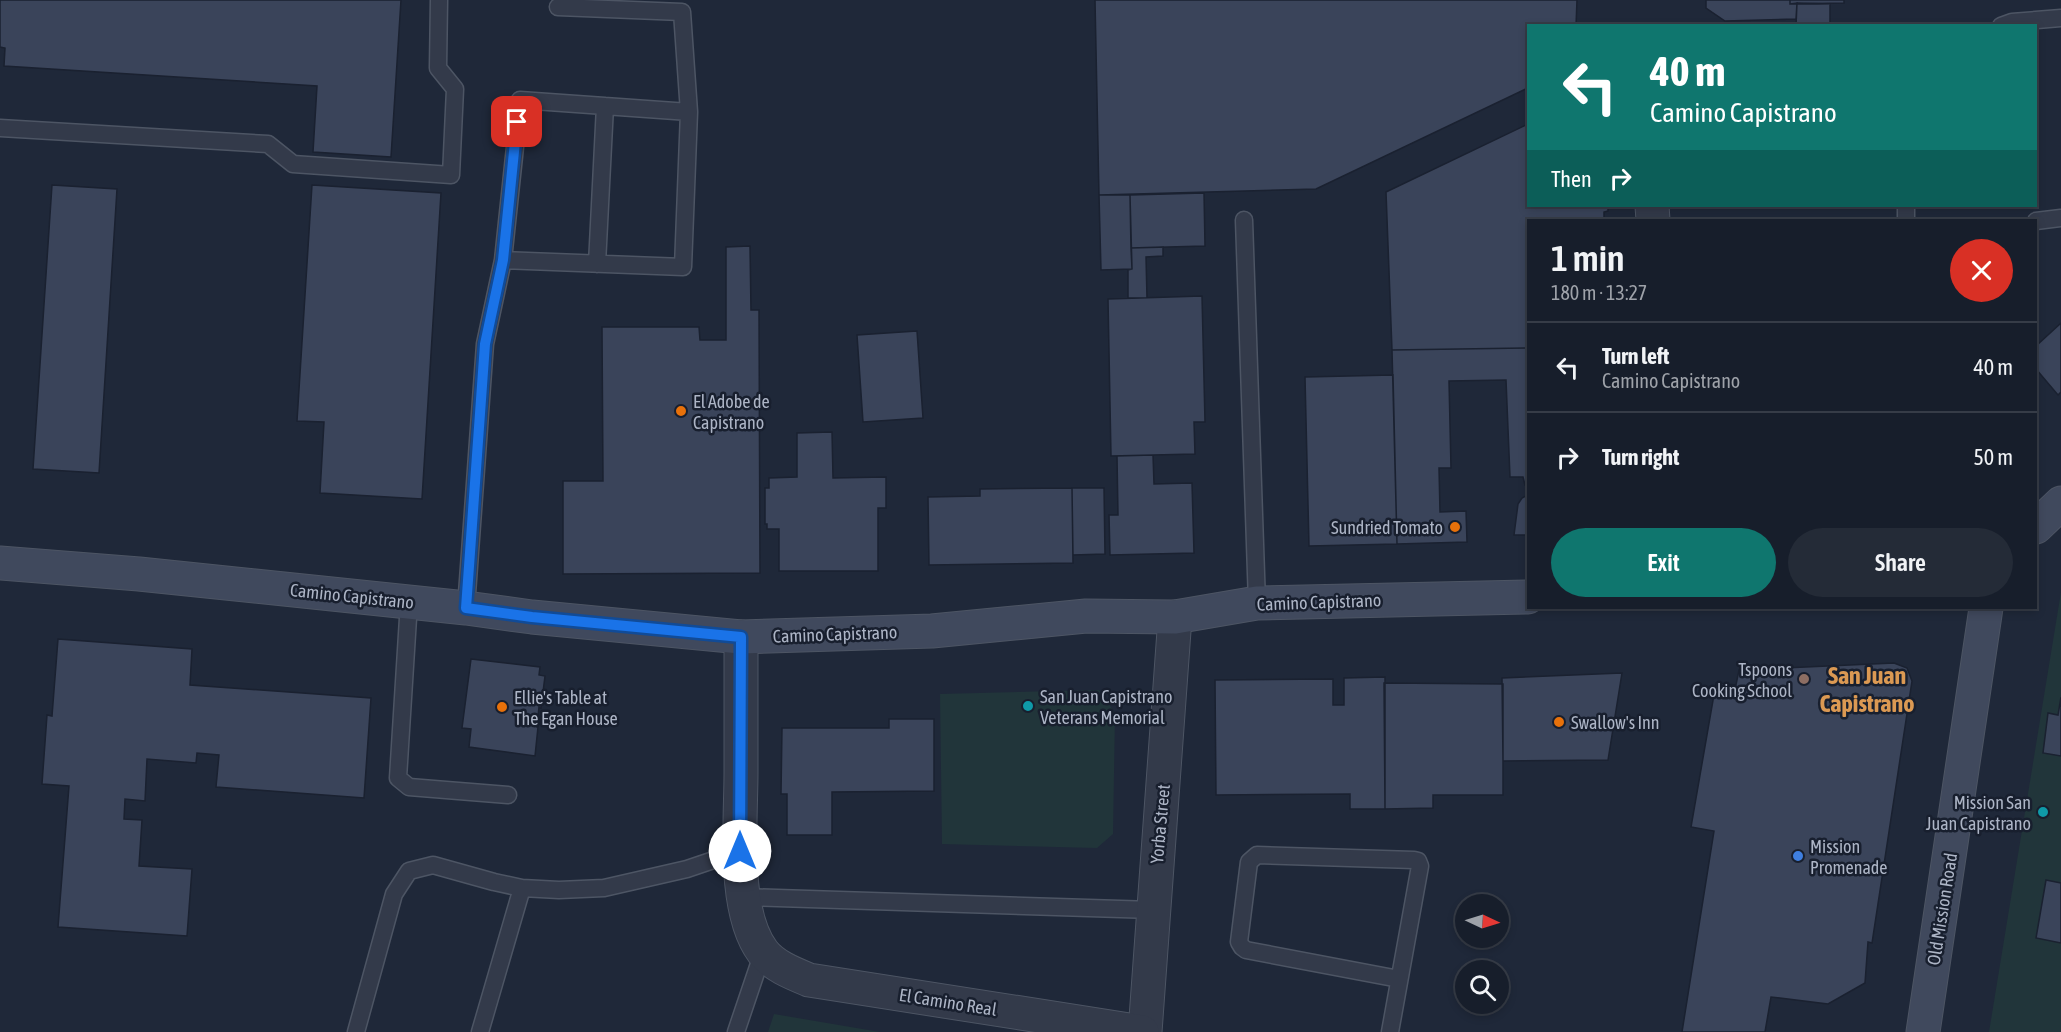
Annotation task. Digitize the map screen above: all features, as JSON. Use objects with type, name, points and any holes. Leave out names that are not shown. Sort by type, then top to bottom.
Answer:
[{"type":"main road","points":[[2037,526],[2061,503]]},
{"type":"main road","name":"Camino Capistrano","points":[[0,563],[139,574],[532,617],[741,637],[932,630],[1086,616],[1175,616],[1257,603],[1527,597]]},
{"type":"main road","name":"Old Mission Road","points":[[1923,1032],[1986,609]]},
{"type":"street","name":"Yorba Street","points":[[1143,1032],[1172,681],[1175,616]]},
{"type":"street","points":[[741,637],[740,851],[743,897],[750,926],[763,952]]},
{"type":"street","name":"El Camino Real","points":[[763,952],[783,969],[808,980],[1143,1032]]},
{"type":"lane","points":[[0,128],[268,144],[293,164],[451,175],[455,89],[438,68],[439,0]]},
{"type":"lane","points":[[503,260],[683,267],[689,112],[682,12],[558,7]]},
{"type":"lane","points":[[2006,24],[2061,18]]},
{"type":"lane","points":[[466,608],[485,344],[503,260],[520,100],[689,112]]},
{"type":"lane","points":[[597,264],[605,106]]},
{"type":"lane","points":[[2037,221],[2061,218]]},
{"type":"lane","points":[[1244,220],[1257,603]]},
{"type":"lane","points":[[409,602],[398,777],[409,787],[508,795]]},
{"type":"lane","points":[[356,1032],[394,894],[409,871],[433,865],[522,888],[559,890],[604,888],[687,869],[740,851]]},
{"type":"lane","points":[[1390,1032],[1420,866],[1418,861],[1257,855],[1249,862],[1239,942],[1242,947],[1246,950],[1399,979]]},
{"type":"lane","points":[[480,1032],[522,888]]},
{"type":"lane","points":[[743,897],[1153,910]]},
{"type":"lane","points":[[736,1032],[763,952]]},
{"type":"green space","name":"Mission San Juan Capistrano","points":[[2061,592],[2061,1032],[1989,1032]]},
{"type":"green space","points":[[1099,690],[1115,713],[1113,834],[1097,848],[942,844],[940,694]]},
{"type":"green space","points":[[774,1014],[880,1032],[768,1032]]},
{"type":"building","points":[[0,0],[401,0],[391,157],[313,152],[317,86],[4,66],[5,48],[0,47]]},
{"type":"building","points":[[1095,0],[1577,0],[1576,24],[1527,24],[1527,88],[1316,189],[1099,195]]},
{"type":"building","points":[[1706,0],[1790,0],[1790,4],[1797,3],[1796,19],[1725,21],[1706,8]]},
{"type":"building","points":[[1790,0],[1844,0],[1844,3],[1790,4]]},
{"type":"building","points":[[1797,3],[1830,4],[1830,24],[1796,24]]},
{"type":"building","points":[[1527,124],[1527,207],[1608,207],[1608,211],[1604,212],[1604,219],[1527,219],[1527,348],[1392,350],[1386,192]]},
{"type":"building","points":[[52,185],[117,189],[99,473],[33,469]]},
{"type":"building","points":[[312,185],[441,193],[422,499],[320,493],[324,422],[297,421]]},
{"type":"building","points":[[1204,193],[1205,246],[1131,248],[1130,195]]},
{"type":"building","points":[[1099,195],[1130,195],[1132,269],[1101,270]]},
{"type":"building","name":"El Adobe de Capistrano","points":[[750,246],[751,310],[759,310],[760,573],[563,574],[563,481],[603,481],[602,327],[699,327],[700,340],[726,340],[726,247]]},
{"type":"building","points":[[1163,247],[1163,256],[1146,257],[1147,298],[1128,298],[1128,270],[1132,269],[1131,248]]},
{"type":"building","points":[[1202,296],[1205,422],[1194,422],[1195,454],[1111,456],[1108,299]]},
{"type":"building","points":[[2061,323],[2061,392],[2058,395],[2037,370],[2037,345]]},
{"type":"building","points":[[917,331],[923,418],[863,422],[857,335]]},
{"type":"building","points":[[1527,348],[1527,487],[1523,477],[1510,477],[1506,380],[1449,381],[1451,468],[1439,468],[1440,512],[1466,511],[1467,542],[1397,544],[1392,350]]},
{"type":"building","points":[[1393,375],[1397,544],[1309,546],[1305,377]]},
{"type":"building","points":[[832,432],[833,478],[886,477],[886,508],[878,508],[878,571],[779,571],[779,529],[767,529],[767,524],[765,524],[765,488],[769,488],[769,478],[797,477],[797,433]]},
{"type":"building","points":[[1153,455],[1154,484],[1192,483],[1194,553],[1110,555],[1109,515],[1118,515],[1117,456]]},
{"type":"building","points":[[1072,488],[1073,563],[929,565],[928,497],[980,496],[980,489]]},
{"type":"building","points":[[1072,488],[1104,488],[1105,554],[1073,555]]},
{"type":"building","points":[[1527,496],[1527,535],[1514,535],[1518,504]]},
{"type":"building","points":[[58,639],[192,649],[190,685],[371,698],[364,798],[216,787],[219,755],[197,753],[196,763],[147,759],[145,801],[125,799],[124,819],[142,820],[139,866],[192,869],[187,936],[58,927],[69,786],[42,784],[47,715],[52,716]]},
{"type":"building","name":"Ellie's Table at The Egan House","points":[[471,659],[540,667],[539,675],[545,676],[541,708],[539,707],[535,756],[469,747],[471,729],[462,728]]},
{"type":"building","name":"Mission Promenade","points":[[1894,663],[1907,668],[1912,681],[1872,943],[1868,942],[1865,983],[1828,1004],[1771,997],[1765,1032],[1682,1032],[1714,831],[1691,827],[1716,683],[1736,685],[1739,670]]},
{"type":"building","name":"Swallow's Inn","points":[[1622,673],[1608,760],[1503,761],[1502,678]]},
{"type":"building","points":[[1385,677],[1385,809],[1350,809],[1350,794],[1216,795],[1215,680],[1333,679],[1333,705],[1344,705],[1344,678]]},
{"type":"building","points":[[1384,683],[1503,684],[1503,795],[1433,795],[1433,808],[1385,809]]},
{"type":"building","points":[[2061,697],[2061,756],[2043,753],[2048,713],[2058,715]]},
{"type":"building","points":[[889,719],[934,719],[934,791],[832,792],[832,835],[787,835],[787,794],[781,794],[782,728],[889,728]]},
{"type":"building","points":[[2046,880],[2061,883],[2061,943],[2036,938]]},
{"type":"place","name":"El Adobe de Capistrano","points":[[681,411]]},
{"type":"place","name":"Sundried Tomato","points":[[1455,527]]},
{"type":"place","name":"Tspoons Cooking School","points":[[1804,679]]},
{"type":"place","name":"San Juan Capistrano Veterans Memorial","points":[[1028,706]]},
{"type":"place","name":"Ellie's Table at The Egan House","points":[[502,707]]},
{"type":"place","name":"Swallow's Inn","points":[[1559,722]]},
{"type":"place","name":"Mission San Juan Capistrano","points":[[2043,812]]},
{"type":"place","name":"Mission Promenade","points":[[1798,856]]},
{"type":"district","name":"San Juan Capistrano","points":[[1867,689]]},
{"type":"route","points":[[517,122],[503,260],[485,344],[466,608],[532,617],[741,637],[740,851]]}]
